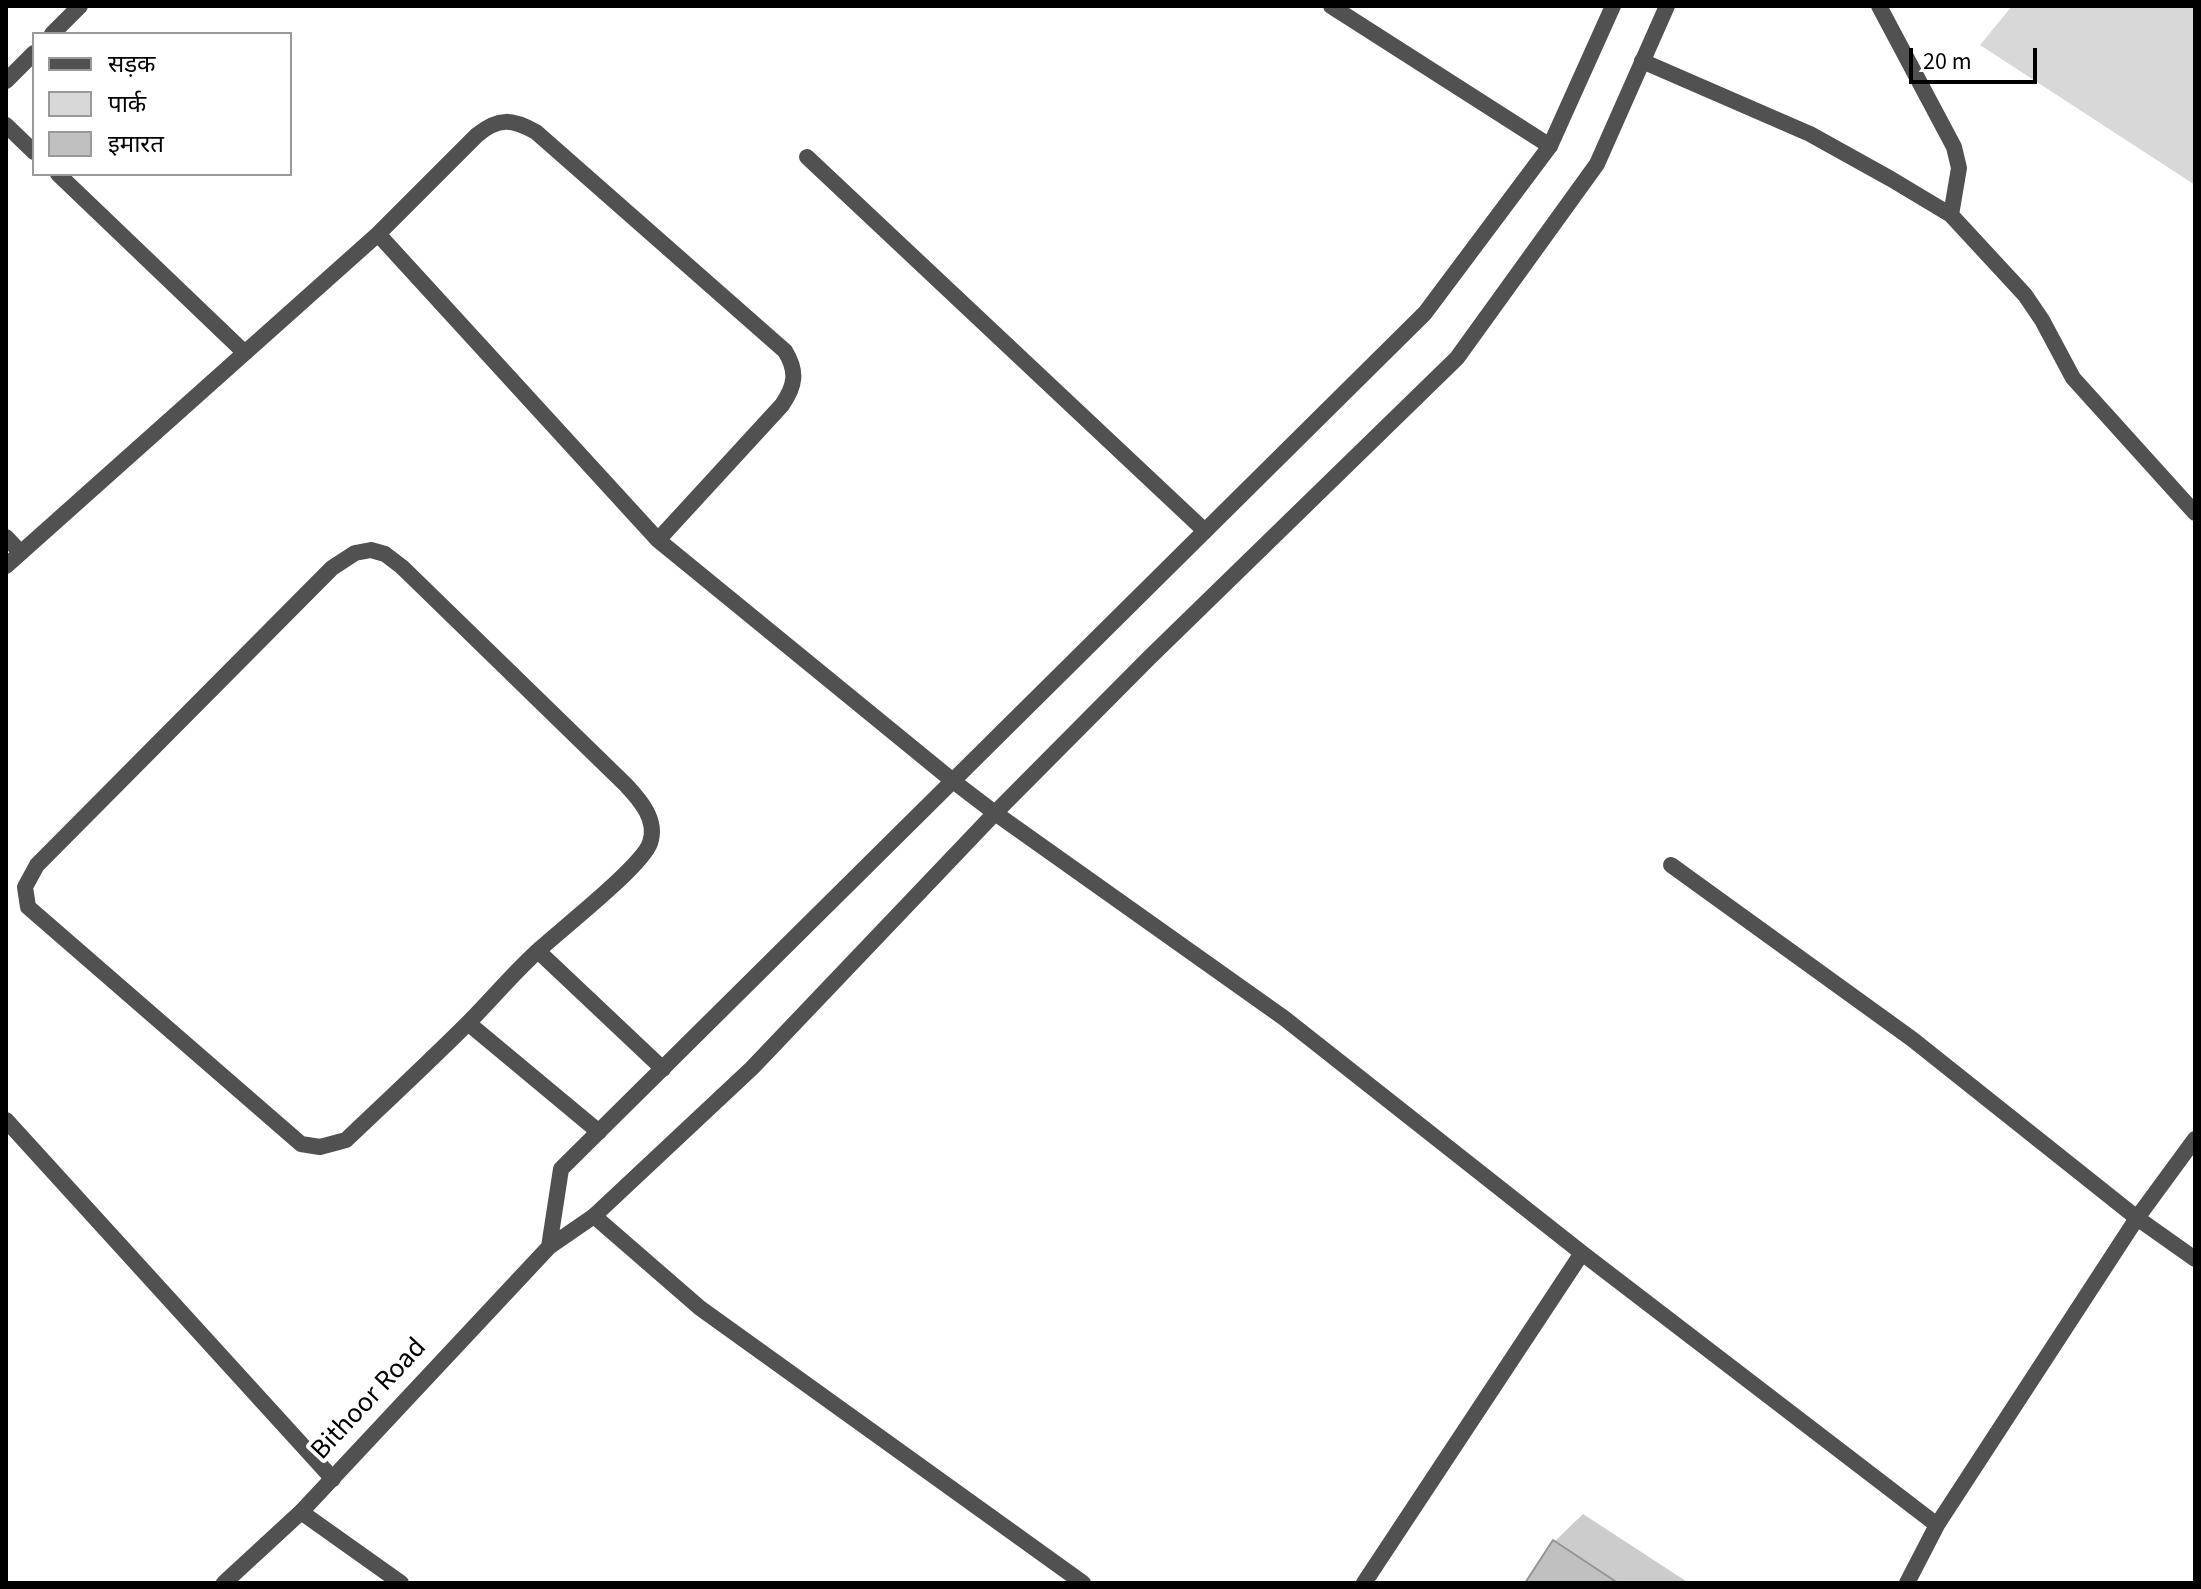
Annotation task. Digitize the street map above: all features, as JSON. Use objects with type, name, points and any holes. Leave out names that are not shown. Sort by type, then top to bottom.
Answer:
[{"type":"street","points":[[54,32],[80,6]]},
{"type":"street","points":[[1331,6],[1550,146]]},
{"type":"street","points":[[549,1247],[561,1169],[1425,313],[1550,146],[1613,6]]},
{"type":"street","name":"Bithoor Road","points":[[224,1583],[333,1479],[549,1247],[594,1216],[752,1068],[995,813],[1457,358],[1597,164],[1667,6]]},
{"type":"street","points":[[1879,6],[1954,147],[1959,168],[1951,215]]},
{"type":"street","points":[[6,81],[32,55]]},
{"type":"street","points":[[1642,61],[1810,134],[1951,215],[2025,295],[2080,387],[2195,513]]},
{"type":"street","points":[[6,566],[378,234],[488,126],[509,121],[536,132],[785,351],[791,361],[795,375],[786,399],[658,540]]},
{"type":"street","points":[[6,125],[32,150]]},
{"type":"street","points":[[807,157],[1205,531]]},
{"type":"street","points":[[60,176],[245,353]]},
{"type":"street","points":[[378,234],[658,540],[953,781],[1284,1018],[1582,1253],[1937,1525]]},
{"type":"street","points":[[6,537],[21,553]]},
{"type":"street","points":[[371,550],[385,554],[402,567],[626,785],[642,802],[649,817],[652,828],[650,843],[644,854],[538,951],[346,1140],[320,1147],[301,1144],[28,907],[25,887],[37,865],[332,568],[355,553],[371,550]]},
{"type":"street","points":[[1671,865],[1912,1039],[2137,1218],[2195,1259]]},
{"type":"street","points":[[538,951],[663,1069]]},
{"type":"street","points":[[468,1023],[599,1132]]},
{"type":"street","points":[[6,1120],[333,1479]]},
{"type":"street","points":[[1907,1583],[1937,1525],[2137,1218],[2195,1139]]},
{"type":"street","points":[[594,1216],[700,1308],[1083,1583]]},
{"type":"street","points":[[1364,1583],[1582,1253]]},
{"type":"street","points":[[301,1512],[401,1583]]},
{"type":"green space","points":[[2012,6],[2195,6],[2195,185],[1980,45]]},
{"type":"building","points":[[1553,1540],[1618,1583],[1525,1583]]}]
